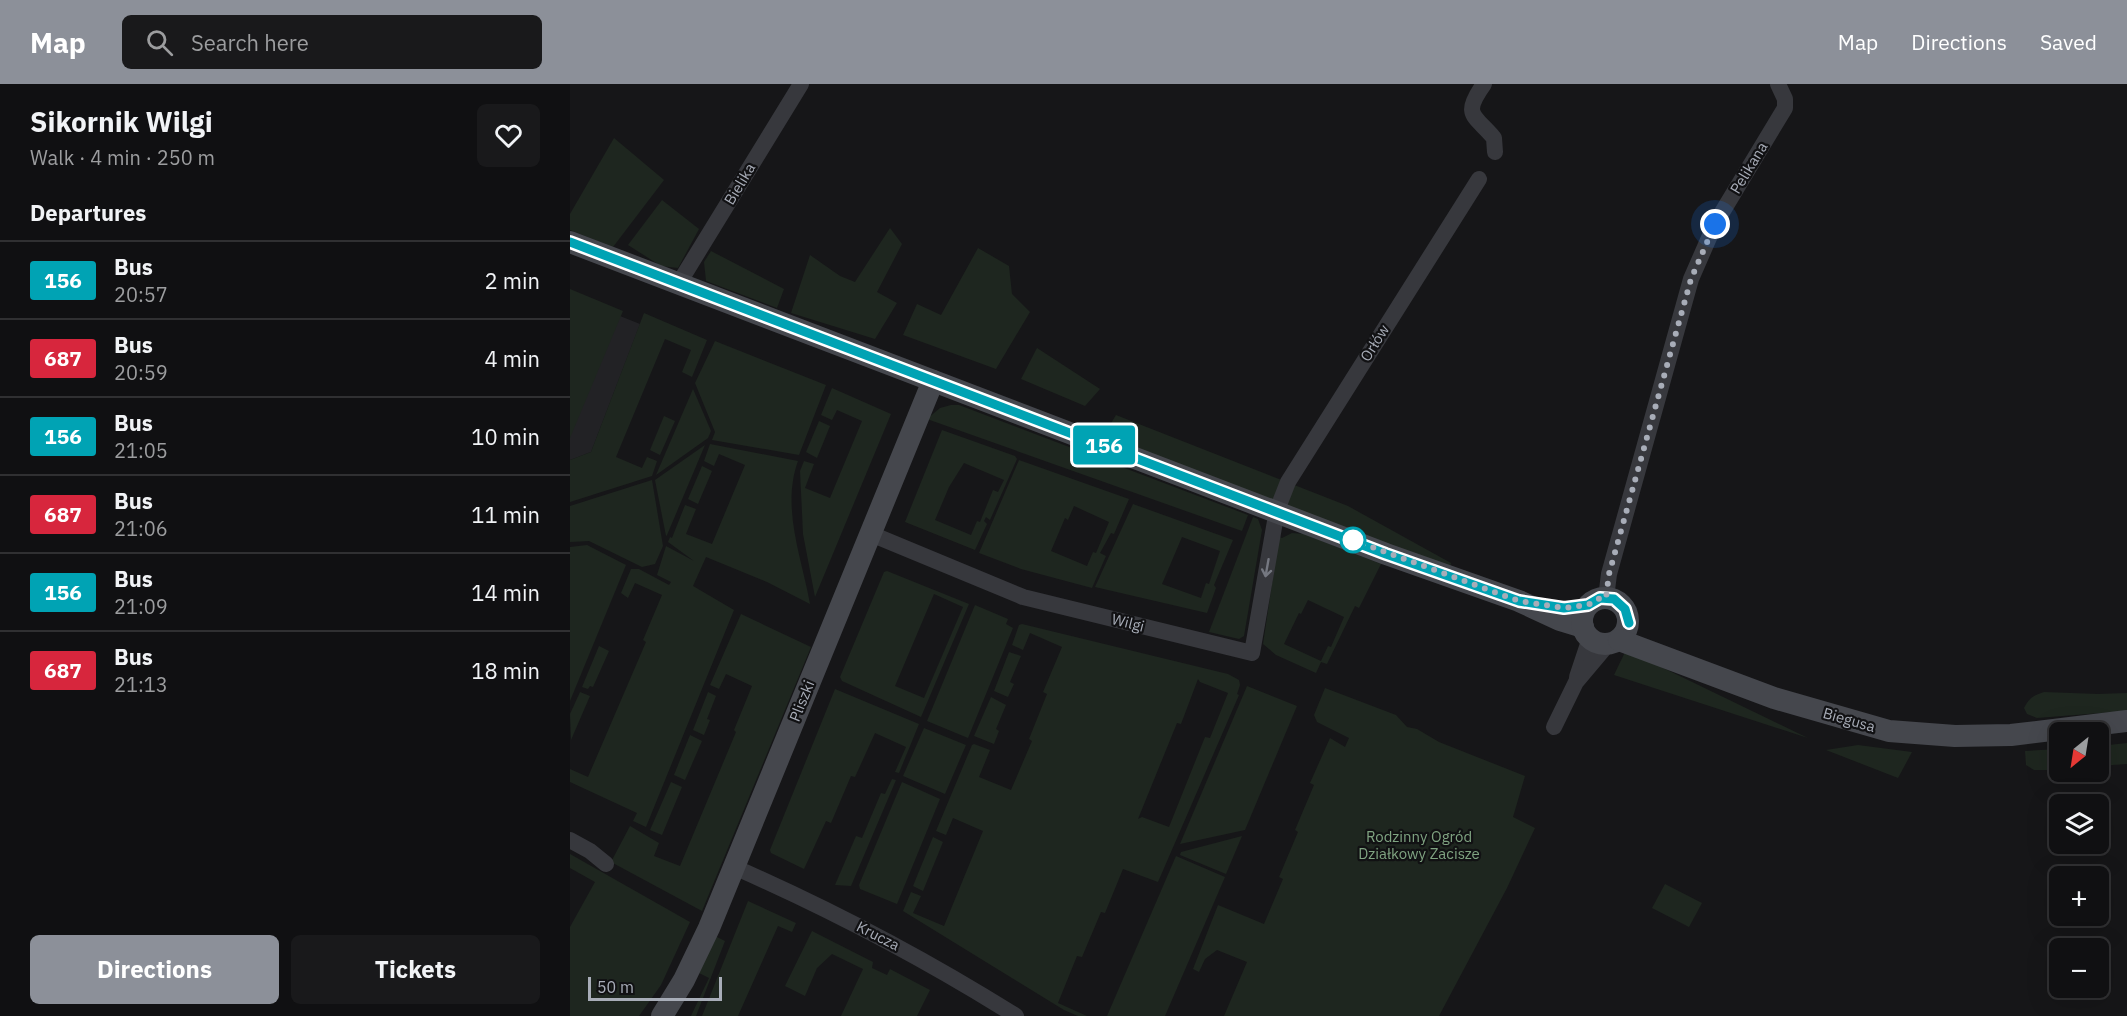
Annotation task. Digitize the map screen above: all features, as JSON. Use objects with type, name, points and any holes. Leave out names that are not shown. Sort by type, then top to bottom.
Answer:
[{"type":"street","name":"Bielika","points":[[679,284],[801,84]]},
{"type":"street","points":[[1484,84],[1473,102],[1473,113],[1480,126],[1494,138],[1495,152]]},
{"type":"street","name":"Pelikana","points":[[1554,727],[1576,682],[1580,664],[1603,625],[1609,574],[1691,279],[1715,224],[1785,108],[1785,99],[1778,84]]},
{"type":"street","name":"Orłów","points":[[1277,510],[1288,482],[1479,179]]},
{"type":"street","name":"Biegusa","points":[[570,242],[1277,510],[1386,554],[1519,601],[1560,620],[1603,625],[1693,669],[1774,698],[1889,731],[1955,736],[2012,735],[2049,731]]},
{"type":"street","name":"Pliszki","points":[[662,1016],[684,980],[710,928],[933,381]]},
{"type":"street","name":"Wilgi","points":[[871,534],[1023,597],[1252,653],[1277,510]]},
{"type":"street","points":[[2109,723],[2127,721]]},
{"type":"street","points":[[2109,726],[2127,726]]},
{"type":"street","points":[[570,840],[590,851],[606,864]]},
{"type":"street","name":"Krucza","points":[[734,867],[897,945],[1016,1016]]},
{"type":"shaded area","points":[[570,296],[640,324],[591,452],[570,460]]},
{"type":"green space","points":[[614,138],[664,180],[613,247],[570,230],[570,214]]},
{"type":"green space","points":[[662,200],[699,229],[678,268],[661,266],[628,245]]},
{"type":"green space","points":[[890,228],[902,244],[877,292],[897,303],[875,339],[791,313],[810,255],[840,276],[855,282]]},
{"type":"green space","points":[[978,248],[1009,266],[1012,294],[1030,312],[996,369],[903,335],[917,304],[941,315]]},
{"type":"green space","points":[[711,251],[784,289],[777,308],[706,281],[704,262]]},
{"type":"green space","points":[[570,289],[623,311],[570,438]]},
{"type":"green space","points":[[644,313],[707,340],[692,377],[682,372],[691,350],[665,339],[616,457],[642,468],[647,457],[657,461],[652,476],[570,502],[570,460],[591,452]]},
{"type":"green space","points":[[715,341],[826,385],[799,455],[712,440],[715,432],[695,383]]},
{"type":"green space","points":[[1037,348],[1100,389],[1085,406],[1021,379]]},
{"type":"green space","points":[[832,388],[891,414],[815,597],[803,534],[800,471],[804,461],[814,464],[805,488],[830,498],[862,421],[837,410],[832,420],[821,415]]},
{"type":"green space","points":[[693,389],[711,431],[708,438],[656,475]]},
{"type":"green space","points":[[959,405],[1248,515],[1242,531],[927,419],[940,408]]},
{"type":"green space","points":[[1116,415],[1348,506],[1451,563],[1449,577],[1099,443]]},
{"type":"green space","points":[[664,416],[675,421],[660,455],[650,450]]},
{"type":"green space","points":[[819,421],[830,426],[817,458],[806,452]]},
{"type":"green space","points":[[942,430],[1015,456],[1017,459],[990,520],[986,517],[984,521],[987,524],[975,550],[905,522]],"holes":[[[964,463],[1004,480],[998,492],[993,490],[980,522],[977,521],[971,535],[935,520],[949,487]]]},
{"type":"green space","points":[[710,444],[798,461],[793,479],[792,515],[810,604],[767,582],[706,557],[693,586],[734,610],[646,827],[633,821],[637,813],[570,782],[570,769],[588,777],[646,642],[643,640],[662,595],[635,583],[628,598],[621,593],[631,569],[639,569],[669,585],[671,582],[657,575],[666,546],[694,561],[668,542],[670,537],[672,538],[685,505],[696,509],[686,534],[712,544],[745,465],[719,454],[714,466],[704,461]]},
{"type":"green space","points":[[705,445],[667,535],[666,536],[655,480]]},
{"type":"green space","points":[[1019,460],[1129,499],[1114,534],[1111,533],[1100,553],[1106,556],[1092,588],[1021,569],[979,553]],"holes":[[[1074,506],[1109,522],[1096,553],[1093,552],[1087,566],[1051,551],[1065,518],[1068,520]]]},
{"type":"green space","points":[[702,466],[712,471],[698,504],[688,499]]},
{"type":"green space","points":[[652,480],[663,546],[655,564],[642,567],[589,541],[570,542],[570,506]]},
{"type":"green space","points":[[1133,504],[1233,540],[1214,585],[1216,588],[1207,613],[1095,587]],"holes":[[[1182,537],[1220,551],[1209,584],[1206,583],[1201,598],[1162,584]]]},
{"type":"green space","points":[[1253,517],[1258,519],[1262,530],[1244,636],[1239,639],[1209,632]]},
{"type":"green space","points":[[1292,533],[1304,534],[1381,564],[1359,608],[1355,606],[1327,664],[1321,662],[1316,673],[1276,655],[1263,644],[1279,537],[1282,538]],"holes":[[[1308,600],[1344,617],[1331,647],[1328,646],[1321,661],[1284,644]]]},
{"type":"green space","points":[[587,545],[626,565],[570,701],[570,547]]},
{"type":"green space","points":[[887,571],[969,604],[921,717],[842,681],[840,677],[884,572]],"holes":[[[934,594],[963,607],[924,698],[895,686]]]},
{"type":"green space","points":[[975,605],[1008,619],[1006,624],[1013,628],[968,738],[927,721]]},
{"type":"green space","points":[[741,614],[811,647],[702,911],[611,862],[630,826],[659,843],[654,856],[680,866],[736,732],[734,730],[752,686],[726,674],[719,689],[710,685]]},
{"type":"green space","points":[[1019,625],[1228,674],[1239,680],[1240,685],[1237,694],[1239,695],[1158,882],[1123,869],[1105,913],[1101,912],[1082,957],[1077,956],[1058,1003],[1087,1016],[1078,1016],[1064,1010],[903,911],[911,892],[921,896],[913,913],[944,926],[983,831],[953,818],[946,835],[936,831],[972,745],[990,750],[979,777],[1011,790],[1032,741],[1029,739],[1047,694],[1043,692],[1062,647],[1030,633],[1023,650],[1012,645]],"holes":[[[1198,679],[1200,682],[1228,693],[1210,738],[1205,737],[1169,827],[1142,817],[1138,819],[1177,723],[1181,724]]]},
{"type":"green space","points":[[599,646],[609,651],[593,687],[590,686],[588,689],[582,687]]},
{"type":"green space","points":[[1626,650],[1808,738],[1614,675]]},
{"type":"green space","points":[[1009,652],[1021,656],[1010,682],[1014,684],[1008,697],[994,691]]},
{"type":"green space","points":[[1247,686],[1297,706],[1245,830],[1180,844]]},
{"type":"green space","name":"Rodzinny Ogród Działkowy Zacisze","points":[[1325,688],[1396,715],[1407,727],[1417,729],[1439,742],[1525,776],[1513,817],[1535,828],[1507,888],[1439,1016],[1224,1016],[1247,962],[1217,950],[1205,959],[1199,972],[1193,969],[1218,905],[1264,924],[1283,879],[1279,877],[1298,832],[1295,830],[1314,785],[1310,783],[1330,738],[1345,747],[1349,738],[1317,722],[1314,715]]},
{"type":"green space","points":[[835,689],[919,724],[899,773],[895,772],[906,747],[875,733],[855,777],[851,776],[831,823],[826,821],[804,869],[771,853],[770,850]]},
{"type":"green space","points":[[580,692],[590,696],[571,740],[570,714]]},
{"type":"green space","points":[[708,692],[716,696],[707,719],[710,720],[704,735],[693,730]]},
{"type":"green space","points":[[2044,692],[2127,693],[2127,711],[2037,718],[2027,714],[2024,708],[2028,702]]},
{"type":"green space","points":[[991,697],[1006,705],[996,729],[999,731],[994,744],[974,736]]},
{"type":"green space","points":[[924,728],[966,745],[945,794],[903,776]]},
{"type":"green space","points":[[690,735],[702,741],[685,780],[674,775]]},
{"type":"green space","points":[[2127,743],[2127,764],[2109,765],[2109,745]]},
{"type":"green space","points":[[1858,745],[1912,752],[1898,778],[1826,750]]},
{"type":"green space","points":[[2049,750],[2049,770],[2034,770],[2026,765],[2025,751]]},
{"type":"green space","points":[[892,779],[896,780],[851,886],[835,885],[856,836],[862,838],[881,793],[885,794]]},
{"type":"green space","points":[[671,782],[682,787],[662,835],[650,830]]},
{"type":"green space","points":[[902,782],[940,799],[897,904],[860,889],[859,885]]},
{"type":"green space","points":[[1242,836],[1226,874],[1180,855],[1181,852]]},
{"type":"green space","points":[[933,837],[943,842],[923,891],[913,886]]},
{"type":"green space","points":[[570,854],[690,922],[661,985],[639,1016],[570,1016],[570,927],[595,882],[570,868]]},
{"type":"green space","points":[[1176,856],[1225,877],[1165,1016],[1107,1016]]},
{"type":"green space","points":[[1665,884],[1702,903],[1689,927],[1652,908]]},
{"type":"green space","points":[[748,901],[796,923],[792,932],[778,926],[738,1016],[702,1016]]},
{"type":"green space","points":[[812,931],[873,962],[872,968],[887,975],[890,969],[930,990],[917,1016],[841,1016],[863,969],[832,954],[817,968],[805,996],[785,986]]},
{"type":"green space","points":[[715,936],[725,941],[696,1016],[691,1016],[709,978],[699,973]]},
{"type":"bus line","name":"156","points":[[570,242],[1449,577],[1519,601],[1564,608],[1588,605],[1600,598],[1614,599],[1625,609],[1629,623]]},
{"type":"route","points":[[1353,540],[1519,601],[1564,608],[1588,605],[1600,598],[1606,598],[1609,574],[1691,279],[1715,224]]}]
